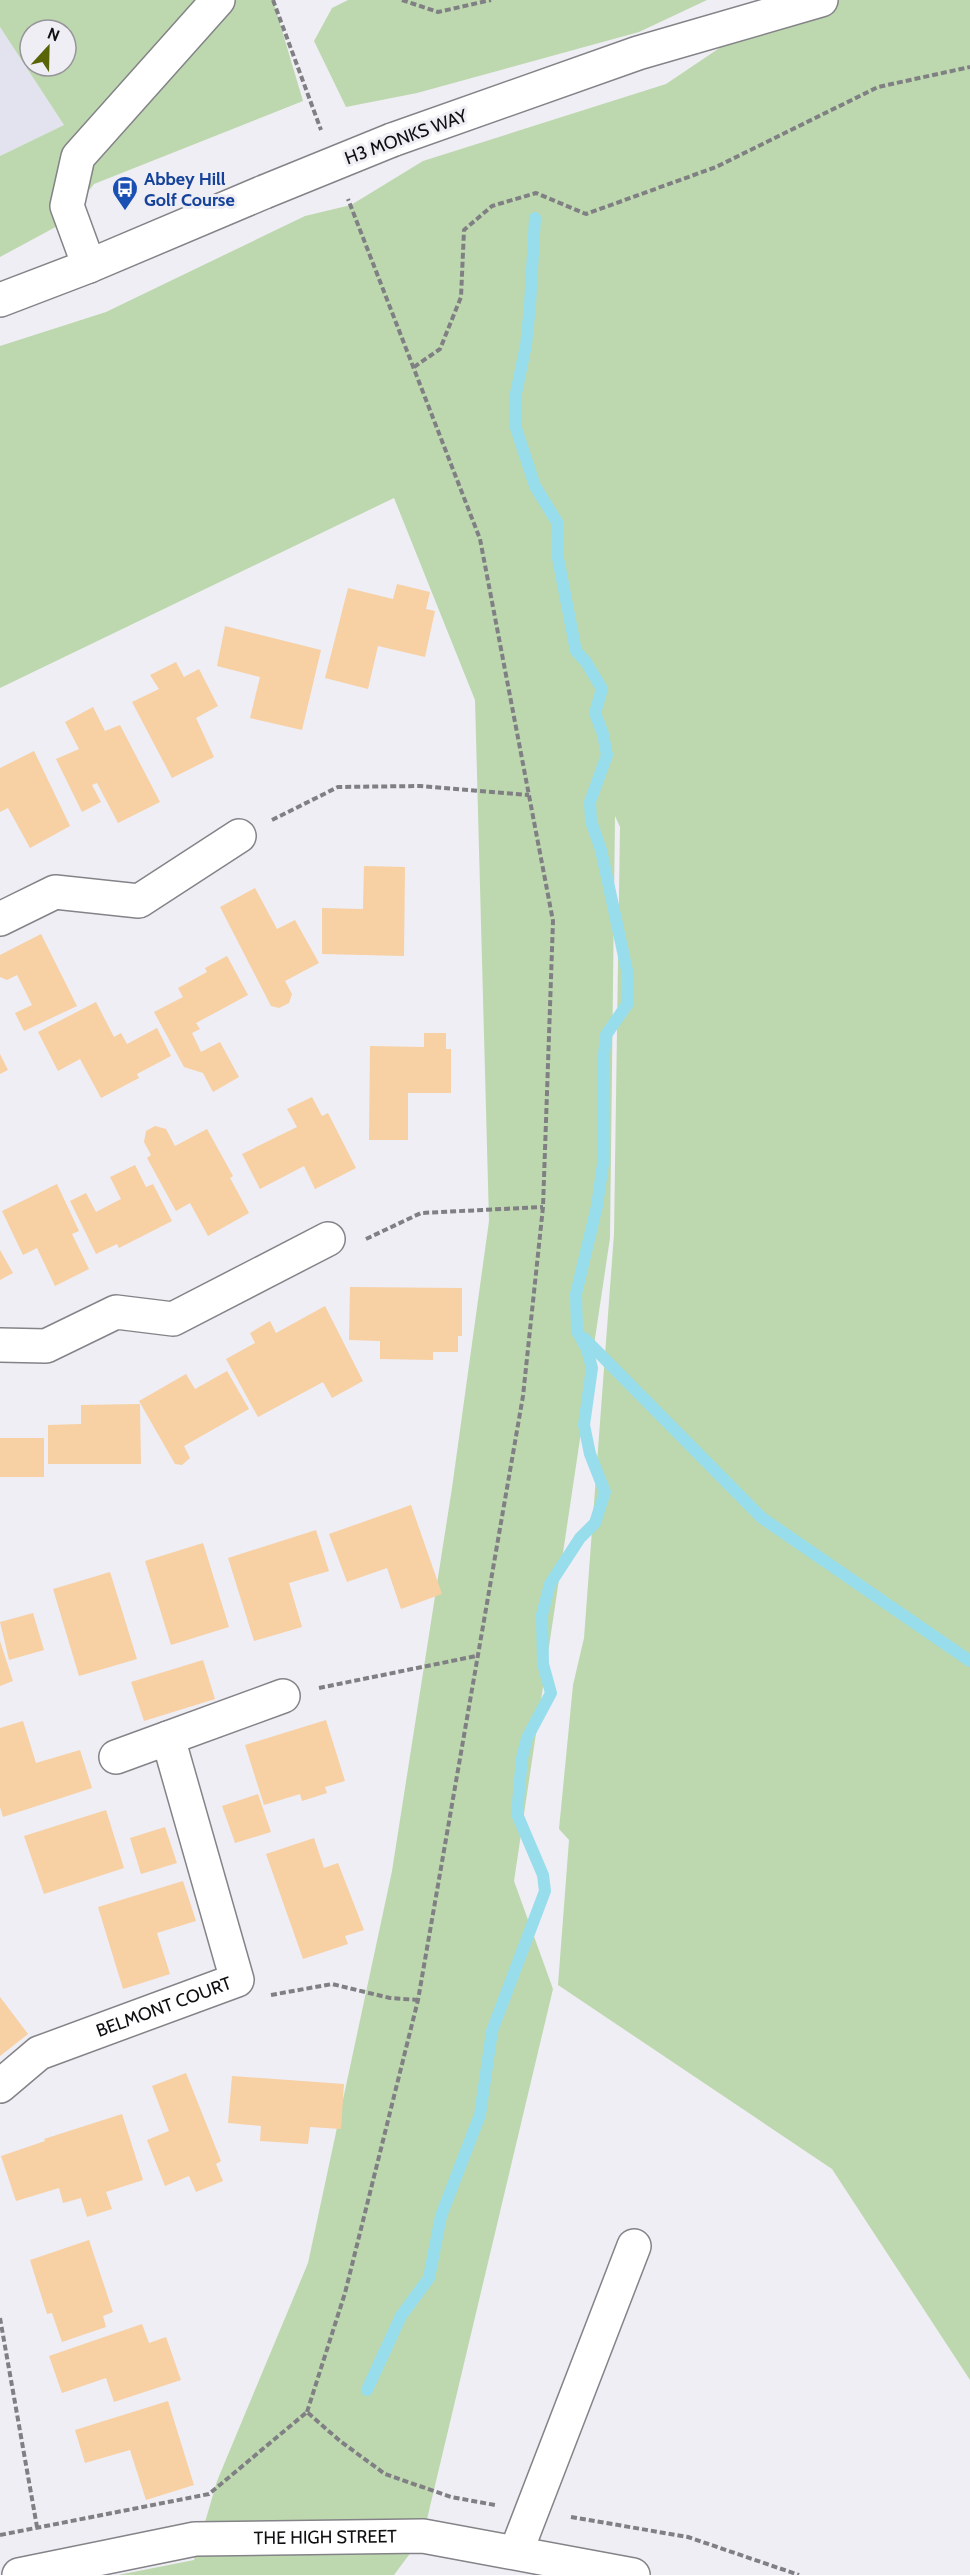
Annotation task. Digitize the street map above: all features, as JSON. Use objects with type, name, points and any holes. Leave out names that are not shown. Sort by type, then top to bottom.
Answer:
[{"type":"street","points":[[89,266],[67,206],[78,157],[218,0]]},
{"type":"street","name":"H3 MONKS WAY","points":[[0,300],[89,266],[392,140],[638,53],[821,0]]},
{"type":"street","points":[[0,920],[54,892],[138,901],[239,836]]},
{"type":"street","points":[[0,1346],[46,1346],[116,1312],[173,1319],[328,1239]]},
{"type":"street","points":[[116,1757],[283,1696]]},
{"type":"street","name":"BELMONT COURT","points":[[0,2086],[39,2053],[237,1980],[168,1738]]},
{"type":"street","points":[[516,2552],[634,2246]]},
{"type":"street","name":"THE HIGH STREET","points":[[19,2575],[195,2539],[423,2536],[516,2552],[555,2567],[633,2575]]},
{"type":"path","points":[[273,0],[325,140]]},
{"type":"path","points":[[402,0],[438,12],[491,0]]},
{"type":"path","points":[[414,367],[440,349],[461,297],[464,230],[492,206],[536,193],[586,214],[716,167],[878,87],[970,67]]},
{"type":"path","points":[[307,2412],[345,2293],[418,2000],[523,1396],[543,1207],[553,921],[480,539],[346,194]]},
{"type":"path","points":[[239,836],[338,787],[420,786],[529,795]]},
{"type":"path","points":[[328,1239],[345,1249],[421,1213],[543,1207]]},
{"type":"path","points":[[283,1696],[393,1671],[477,1656]]},
{"type":"path","points":[[237,1980],[272,1995],[332,1984],[390,1998],[418,2000]]},
{"type":"path","points":[[0,2318],[37,2527]]},
{"type":"shaded area","points":[[0,27],[18,55],[18,78],[33,78],[64,125],[0,156]]},
{"type":"green space","points":[[0,0],[273,0],[303,101],[94,184],[63,223],[0,257],[0,156],[64,125],[33,78],[78,78],[78,18],[18,18],[18,55],[0,27]]},
{"type":"green space","points":[[348,0],[707,0],[639,32],[417,93],[346,107],[314,41],[332,8]]},
{"type":"green space","points":[[760,0],[970,0],[970,2380],[832,2169],[558,1985],[569,1840],[559,1829],[573,1685],[584,1638],[614,1234],[620,827],[615,816],[610,1238],[514,1881],[553,1989],[423,2536],[394,2575],[118,2575],[194,2560],[217,2481],[308,2263],[392,1871],[452,1488],[489,1221],[475,700],[394,498],[0,688],[0,346],[106,312],[305,216],[351,205],[423,161],[666,84],[767,16]]},
{"type":"building","points":[[397,584],[430,592],[426,609],[435,611],[425,657],[378,646],[368,689],[325,678],[348,588],[393,599]]},
{"type":"building","points":[[225,626],[321,650],[302,730],[250,718],[260,677],[217,666]]},
{"type":"building","points":[[176,662],[184,677],[199,669],[218,706],[196,718],[214,757],[172,778],[132,702],[159,689],[150,675]]},
{"type":"building","points":[[93,707],[105,731],[120,725],[160,802],[118,823],[97,783],[92,785],[101,802],[82,812],[56,759],[79,749],[65,722]]},
{"type":"building","points":[[34,751],[70,826],[30,848],[8,808],[0,812],[0,768]]},
{"type":"building","points":[[364,866],[405,867],[404,956],[322,954],[322,908],[363,909]]},
{"type":"building","points":[[255,888],[277,929],[295,920],[319,963],[285,981],[292,994],[289,1003],[279,1008],[271,1006],[220,907]]},
{"type":"building","points":[[41,934],[77,1006],[24,1031],[15,1013],[32,1005],[17,975],[7,980],[0,977],[0,955]]},
{"type":"building","points":[[227,956],[248,995],[196,1023],[200,1029],[192,1033],[201,1052],[220,1042],[239,1077],[213,1092],[203,1073],[184,1067],[154,1012],[183,997],[178,988],[207,972],[205,968]]},
{"type":"building","points":[[96,1002],[114,1037],[121,1033],[127,1044],[157,1028],[171,1056],[137,1074],[139,1078],[101,1098],[80,1059],[58,1071],[38,1032]]},
{"type":"building","points":[[424,1033],[446,1033],[446,1049],[451,1049],[451,1093],[408,1093],[408,1140],[369,1140],[370,1046],[424,1047]]},
{"type":"building","points":[[0,1054],[8,1070],[0,1074]]},
{"type":"building","points":[[312,1097],[322,1116],[328,1113],[356,1168],[315,1189],[304,1166],[260,1189],[242,1154],[297,1127],[287,1109]]},
{"type":"building","points":[[155,1126],[166,1129],[175,1146],[207,1129],[233,1176],[230,1178],[249,1213],[208,1236],[190,1203],[176,1211],[147,1158],[151,1155],[144,1142],[146,1131]]},
{"type":"building","points":[[135,1165],[146,1187],[153,1184],[172,1221],[119,1248],[117,1244],[96,1254],[70,1201],[86,1193],[96,1212],[121,1199],[110,1177]]},
{"type":"building","points":[[57,1184],[79,1231],[72,1234],[89,1269],[55,1286],[37,1248],[23,1255],[2,1211]]},
{"type":"building","points":[[0,1250],[13,1273],[0,1280]]},
{"type":"building","points":[[350,1287],[462,1288],[462,1336],[458,1336],[458,1352],[433,1352],[433,1360],[380,1359],[380,1341],[349,1340]]},
{"type":"building","points":[[325,1306],[363,1381],[332,1398],[323,1382],[258,1417],[226,1359],[255,1343],[250,1333],[270,1321],[276,1333]]},
{"type":"building","points":[[227,1371],[249,1409],[184,1446],[190,1458],[182,1465],[175,1464],[139,1401],[186,1374],[195,1389]]},
{"type":"building","points":[[140,1404],[141,1464],[48,1464],[48,1425],[81,1424],[81,1405]]},
{"type":"building","points":[[0,1438],[44,1438],[44,1477],[0,1477]]},
{"type":"building","points":[[411,1505],[442,1594],[401,1609],[387,1568],[347,1582],[329,1534]]},
{"type":"building","points":[[316,1530],[329,1571],[289,1583],[302,1627],[254,1641],[228,1558]]},
{"type":"building","points":[[203,1543],[229,1627],[171,1645],[145,1561]]},
{"type":"building","points":[[110,1572],[137,1659],[79,1676],[53,1589]]},
{"type":"building","points":[[33,1613],[44,1650],[9,1660],[0,1622]]},
{"type":"building","points":[[0,1641],[13,1681],[0,1686]]},
{"type":"building","points":[[203,1660],[215,1699],[144,1721],[131,1682]]},
{"type":"building","points":[[326,1720],[345,1781],[325,1787],[327,1793],[302,1801],[300,1794],[264,1805],[245,1745]]},
{"type":"building","points":[[23,1721],[36,1763],[80,1750],[92,1788],[3,1817],[0,1807],[0,1728]]},
{"type":"building","points":[[258,1794],[271,1832],[235,1843],[222,1806]]},
{"type":"building","points":[[106,1810],[124,1868],[44,1894],[24,1836]]},
{"type":"building","points":[[165,1827],[177,1863],[141,1874],[130,1838]]},
{"type":"building","points":[[314,1838],[324,1868],[338,1863],[364,1930],[345,1936],[348,1944],[303,1959],[266,1854]]},
{"type":"building","points":[[183,1881],[196,1921],[157,1933],[170,1974],[123,1989],[98,1907]]},
{"type":"building","points":[[0,1997],[28,2034],[0,2056]]},
{"type":"building","points":[[186,2073],[221,2161],[216,2164],[223,2181],[196,2192],[189,2176],[165,2186],[147,2140],[169,2131],[152,2086]]},
{"type":"building","points":[[232,2076],[344,2084],[341,2129],[310,2127],[308,2144],[260,2141],[261,2126],[228,2123]]},
{"type":"building","points":[[122,2114],[143,2180],[106,2192],[112,2209],[87,2217],[81,2198],[63,2203],[59,2188],[16,2201],[1,2156],[45,2141],[44,2139]]},
{"type":"building","points":[[89,2240],[113,2312],[103,2316],[106,2327],[62,2342],[52,2313],[47,2314],[30,2260]]},
{"type":"building","points":[[142,2324],[149,2343],[166,2337],[181,2380],[114,2402],[106,2378],[62,2393],[49,2356]]},
{"type":"building","points":[[168,2401],[194,2485],[146,2500],[130,2450],[85,2463],[75,2430]]},
{"type":"waterway","points":[[367,2390],[401,2316],[429,2278],[441,2216],[480,2115],[492,2031],[545,1891],[543,1875],[517,1814],[522,1758],[527,1738],[551,1693],[543,1664],[542,1615],[550,1584],[580,1538],[595,1523],[605,1492],[590,1454],[584,1425],[592,1368],[587,1349],[577,1331],[576,1294],[597,1206],[603,1164],[603,1064],[606,1035],[628,1003],[628,975],[601,850],[591,821],[590,802],[607,755],[603,734],[595,713],[602,689],[586,662],[576,651],[558,558],[557,522],[535,486],[515,425],[515,398],[526,345],[530,305],[535,218]]},
{"type":"waterway","points":[[584,1338],[762,1518],[970,1661]]},
{"type":"place","name":"Abbey Hill Golf Course","points":[[125,212]]}]
